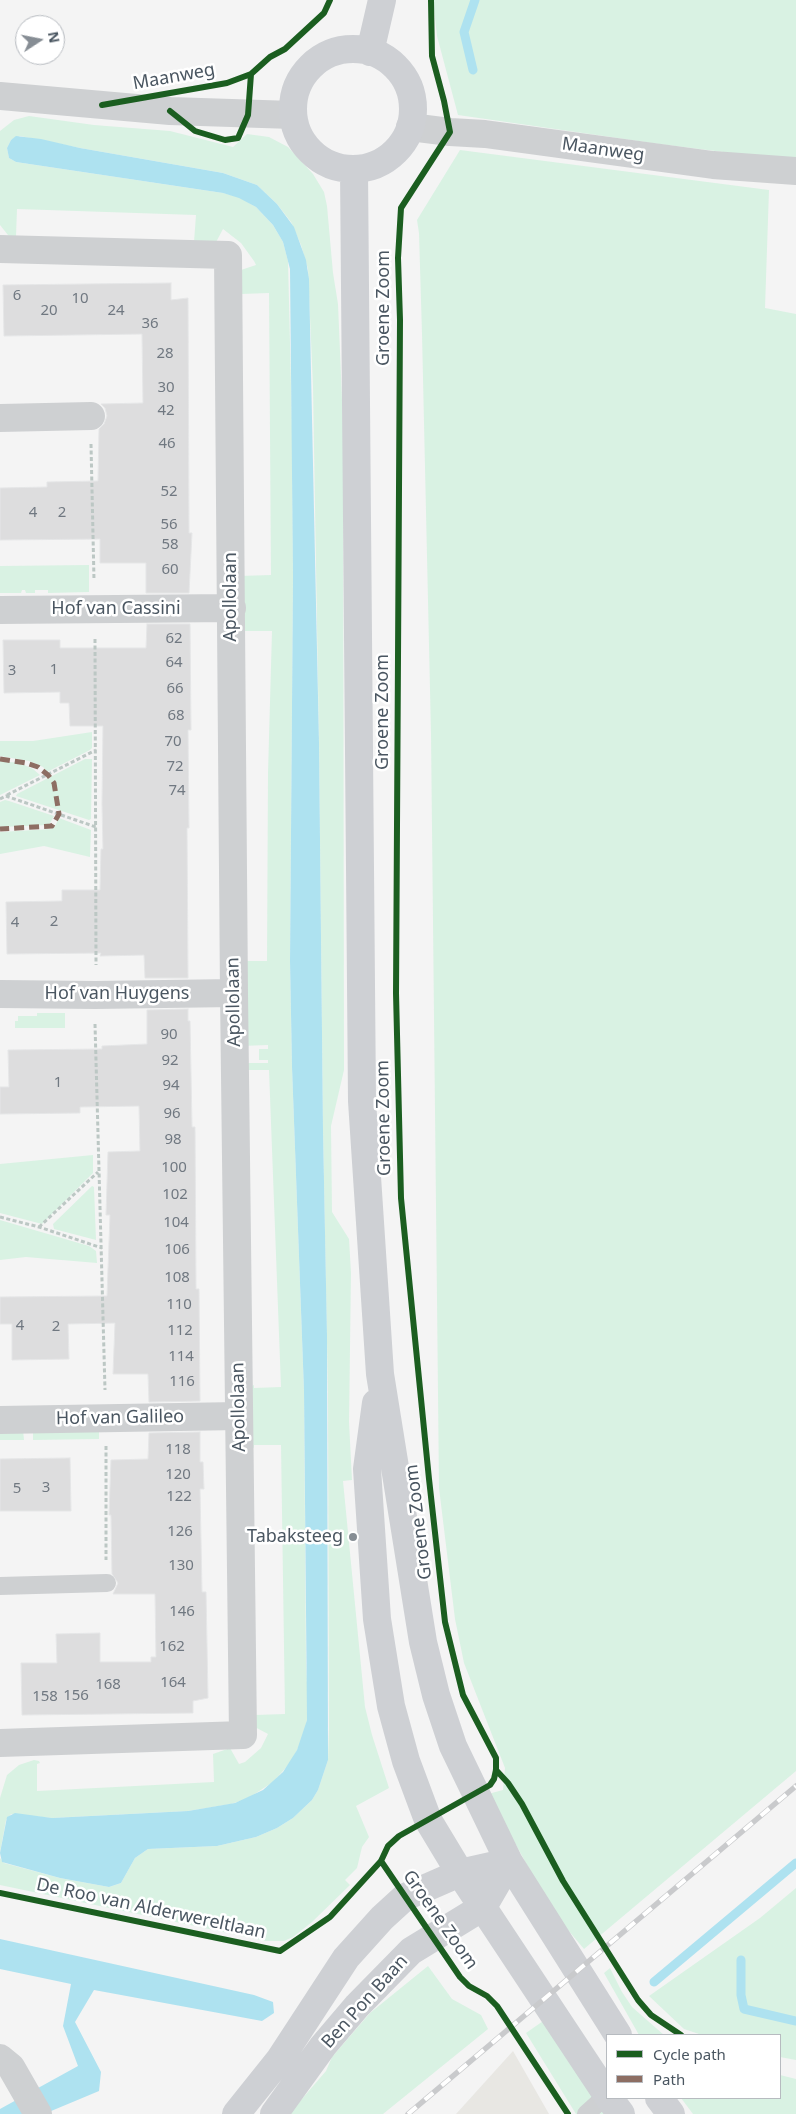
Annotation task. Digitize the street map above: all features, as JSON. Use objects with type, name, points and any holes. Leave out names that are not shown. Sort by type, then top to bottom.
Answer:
[{"type":"main road","points":[[370,52],[382,0]]},
{"type":"main road","points":[[356,49],[370,52],[394,66],[406,81],[412,99],[410,127],[402,144],[388,158],[370,167],[354,170],[332,166],[323,162],[308,150],[298,134],[293,115],[297,86],[305,73],[327,55],[341,50],[356,49]]},
{"type":"main road","name":"Groene Zoom","points":[[354,170],[362,1101],[380,1374],[423,1642],[436,1695],[453,1746],[509,1862],[617,2034]]},
{"type":"main road","name":"Groene Zoom","points":[[380,1374],[367,1469],[377,1619],[391,1706],[406,1760],[423,1809],[460,1873],[606,2093]]},
{"type":"main road","points":[[460,1873],[509,1862]]},
{"type":"main road","name":"Ben Pon Baan","points":[[274,2114],[323,2046],[357,2006],[411,1951],[483,1907],[509,1862]]},
{"type":"main road","name":"Ben Pon Baan","points":[[236,2114],[280,2059],[346,1958],[382,1918],[405,1897],[460,1873]]},
{"type":"main road","name":"Groene Zoom","points":[[610,2099],[621,2114]]},
{"type":"main road","points":[[659,2099],[671,2114]]},
{"type":"street","name":"Maanweg","points":[[0,96],[170,111],[293,115]]},
{"type":"street","name":"Maanweg","points":[[410,127],[486,134],[713,165],[796,171]]},
{"type":"street","name":"Apollolaan","points":[[0,249],[228,255],[243,1735],[0,1743]]},
{"type":"street","points":[[0,418],[91,416]]},
{"type":"street","name":"Hof van Cassini","points":[[0,610],[232,608]]},
{"type":"street","name":"Hof van Huygens","points":[[0,994],[95,995],[234,992]]},
{"type":"street","name":"Hof van Galileo","points":[[0,1420],[239,1416]]},
{"type":"street","points":[[0,2058],[11,2067],[38,2114]]},
{"type":"lane","points":[[0,1586],[107,1583]]},
{"type":"lane","points":[[586,2114],[606,2098]]},
{"type":"path","points":[[0,799],[96,750]]},
{"type":"path","points":[[6,796],[96,827]]},
{"type":"path","points":[[40,1226],[98,1172]]},
{"type":"path","points":[[0,1217],[40,1226],[102,1248]]},
{"type":"shaded area","points":[[513,2051],[549,2114],[456,2114]]},
{"type":"green space","points":[[433,0],[796,0],[796,161],[659,144],[458,115],[437,36]]},
{"type":"green space","points":[[29,116],[94,125],[170,131],[233,147],[247,134],[269,137],[288,147],[313,174],[324,192],[327,206],[333,273],[338,304],[343,423],[344,1070],[331,1126],[332,1212],[349,1239],[351,1273],[349,1422],[352,1480],[343,1481],[365,1707],[389,1788],[356,1806],[369,1837],[362,1847],[357,1868],[345,1880],[350,1885],[312,1922],[293,1937],[284,1941],[266,1941],[0,1885],[0,1858],[4,1863],[60,1878],[109,1887],[121,1883],[135,1858],[148,1849],[217,1846],[256,1837],[277,1828],[293,1818],[312,1800],[318,1790],[328,1760],[329,1729],[328,1395],[319,743],[313,387],[308,269],[301,245],[291,222],[277,204],[257,185],[223,173],[20,136],[11,140],[7,148],[9,158],[16,162],[239,197],[256,207],[273,225],[283,242],[288,261],[293,576],[290,961],[304,1391],[308,1702],[303,1738],[291,1762],[273,1782],[247,1799],[231,1804],[188,1811],[52,1818],[11,1814],[6,1820],[0,1853],[0,1798],[7,1775],[19,1765],[34,1760],[39,1761],[40,1763],[37,1764],[37,1791],[214,1782],[213,1754],[230,1748],[239,1764],[245,1762],[261,1748],[268,1734],[251,1725],[255,1715],[285,1714],[281,1445],[254,1445],[254,1448],[249,1445],[250,1387],[254,1385],[254,1388],[281,1387],[269,1070],[242,1070],[242,1074],[237,1070],[236,961],[240,957],[240,961],[267,961],[268,773],[272,631],[239,631],[239,576],[271,575],[269,293],[241,294],[238,271],[256,265],[254,261],[241,243],[223,229],[214,246],[194,242],[196,215],[17,209],[16,236],[20,238],[17,239],[8,235],[0,225],[0,131],[14,120]],"holes":[[[268,1045],[268,1049],[259,1049],[259,1060],[268,1060],[268,1063],[241,1063],[241,1060],[245,1060],[245,1049],[241,1049],[241,1046]]]},
{"type":"green space","points":[[460,150],[769,190],[765,308],[796,314],[796,1771],[584,1949],[558,1918],[543,1894],[488,1794],[503,1790],[505,1768],[464,1663],[455,1619],[439,1488],[431,734],[422,334],[417,220]]},
{"type":"green space","points":[[89,565],[89,592],[48,593],[48,590],[35,590],[35,593],[26,593],[25,590],[22,590],[21,593],[0,593],[0,566]]},
{"type":"green space","points":[[92,732],[92,748],[90,750],[47,772],[43,767],[29,761],[0,756],[0,741],[33,741]]},
{"type":"green space","points":[[85,759],[92,759],[91,819],[89,820],[16,796],[17,794]]},
{"type":"green space","points":[[0,761],[20,763],[33,769],[40,775],[0,795]]},
{"type":"green space","points":[[5,800],[54,816],[49,825],[0,827],[0,802]]},
{"type":"green space","points":[[59,818],[91,830],[90,857],[44,846],[0,854],[0,832],[51,829]]},
{"type":"green space","points":[[37,1013],[65,1013],[65,1028],[15,1028],[15,1021],[18,1021],[18,1016],[37,1016]]},
{"type":"green space","points":[[93,1155],[93,1173],[42,1224],[0,1213],[0,1164]]},
{"type":"green space","points":[[92,1186],[94,1187],[96,1240],[54,1229],[53,1224]]},
{"type":"green space","points":[[0,1220],[89,1246],[96,1251],[97,1263],[26,1257],[0,1260]]},
{"type":"green space","points":[[99,1429],[99,1439],[33,1440],[33,1430]]},
{"type":"green space","points":[[23,1430],[24,1440],[0,1440],[0,1433]]},
{"type":"green space","points":[[796,1888],[796,2060],[781,2057],[781,2034],[699,2034],[684,2029],[649,1996],[760,1918]]},
{"type":"green space","points":[[428,1966],[452,1999],[481,2015],[488,2029],[383,2114],[289,2114],[326,2071],[332,2057],[370,2013]]},
{"type":"green space","points":[[610,1968],[632,2007],[663,2034],[638,2034],[604,1973]]},
{"type":"green space","points":[[546,2019],[608,2114],[576,2114],[526,2033]]},
{"type":"green space","points":[[781,2075],[796,2079],[796,2114],[693,2114],[682,2099],[781,2099]]},
{"type":"water","points":[[16,136],[223,173],[257,185],[277,204],[294,227],[306,260],[309,279],[319,743],[327,1336],[328,1760],[318,1790],[312,1800],[293,1818],[277,1828],[256,1837],[217,1846],[148,1849],[135,1858],[121,1883],[109,1887],[60,1878],[2,1862],[0,1853],[7,1817],[15,1813],[52,1818],[188,1811],[235,1803],[263,1790],[283,1772],[297,1750],[307,1720],[304,1391],[290,961],[293,576],[290,269],[283,242],[273,225],[256,207],[239,198],[223,193],[16,162],[9,158],[7,148],[11,140]]},
{"type":"water","points":[[0,1939],[254,1995],[273,2002],[274,2013],[262,2021],[94,1990],[75,2022],[101,2072],[99,2091],[44,2114],[0,2114],[0,2109],[78,2066],[63,2026],[71,1984],[0,1969]]},
{"type":"building","points":[[171,283],[171,300],[188,298],[189,533],[192,533],[189,593],[146,593],[146,563],[100,563],[100,539],[0,540],[0,488],[47,487],[47,482],[98,481],[99,429],[104,424],[107,416],[105,408],[101,404],[143,403],[142,334],[4,336],[3,285]]},
{"type":"building","points":[[147,624],[190,624],[191,730],[188,730],[189,828],[187,828],[188,978],[145,978],[144,955],[100,956],[101,953],[7,954],[6,902],[62,901],[62,890],[100,890],[101,849],[103,849],[103,726],[70,726],[69,703],[60,703],[60,692],[4,693],[3,640],[60,640],[60,648],[146,648]]},
{"type":"building","points":[[188,1009],[188,1021],[190,1021],[192,1127],[195,1127],[196,1289],[199,1289],[200,1401],[149,1402],[148,1374],[113,1374],[115,1323],[68,1324],[69,1359],[12,1360],[12,1324],[0,1324],[0,1297],[107,1296],[110,1215],[106,1215],[108,1152],[140,1151],[139,1106],[80,1107],[80,1113],[0,1114],[0,1087],[9,1087],[8,1050],[102,1049],[102,1046],[147,1044],[147,1010]]},
{"type":"building","points":[[200,1432],[200,1462],[203,1462],[204,1489],[200,1489],[202,1592],[206,1592],[208,1698],[193,1701],[193,1713],[22,1715],[21,1663],[57,1663],[56,1634],[100,1633],[100,1662],[151,1662],[151,1657],[156,1657],[155,1594],[113,1594],[118,1583],[112,1574],[111,1515],[109,1515],[111,1460],[148,1459],[149,1433]]},
{"type":"building","points":[[70,1458],[71,1511],[0,1511],[0,1459]]},
{"type":"waterway","points":[[473,70],[464,32],[475,0]]},
{"type":"waterway","points":[[654,1982],[796,1863]]},
{"type":"waterway","points":[[741,1960],[741,1995],[744,2009],[796,2021]]},
{"type":"railway","points":[[408,2114],[796,1786]]},
{"type":"marked path","points":[[0,759],[26,763],[38,767],[48,775],[54,783],[59,814],[52,826],[0,829]]},
{"type":"cycle path","points":[[102,105],[227,83],[251,74],[270,57],[285,49],[324,13],[330,0]]},
{"type":"cycle path","name":"De Roo van Alderwereltlaan","points":[[0,1893],[280,1951],[330,1917],[381,1861],[388,1846],[399,1836],[490,1785],[494,1779],[496,1758],[463,1695],[445,1622],[401,1198],[396,993],[400,320],[398,258],[401,208],[450,132],[432,56],[431,0]]},
{"type":"cycle path","points":[[170,111],[195,131],[225,140],[238,138],[248,115],[251,74]]},
{"type":"cycle path","points":[[496,1770],[508,1783],[522,1804],[563,1881],[638,2000],[651,2015],[680,2034]]},
{"type":"cycle path","points":[[381,1861],[460,1977],[469,1986],[487,1996],[497,2006],[568,2114]]},
{"type":"place","name":"Tabaksteeg","points":[[353,1537]]}]
